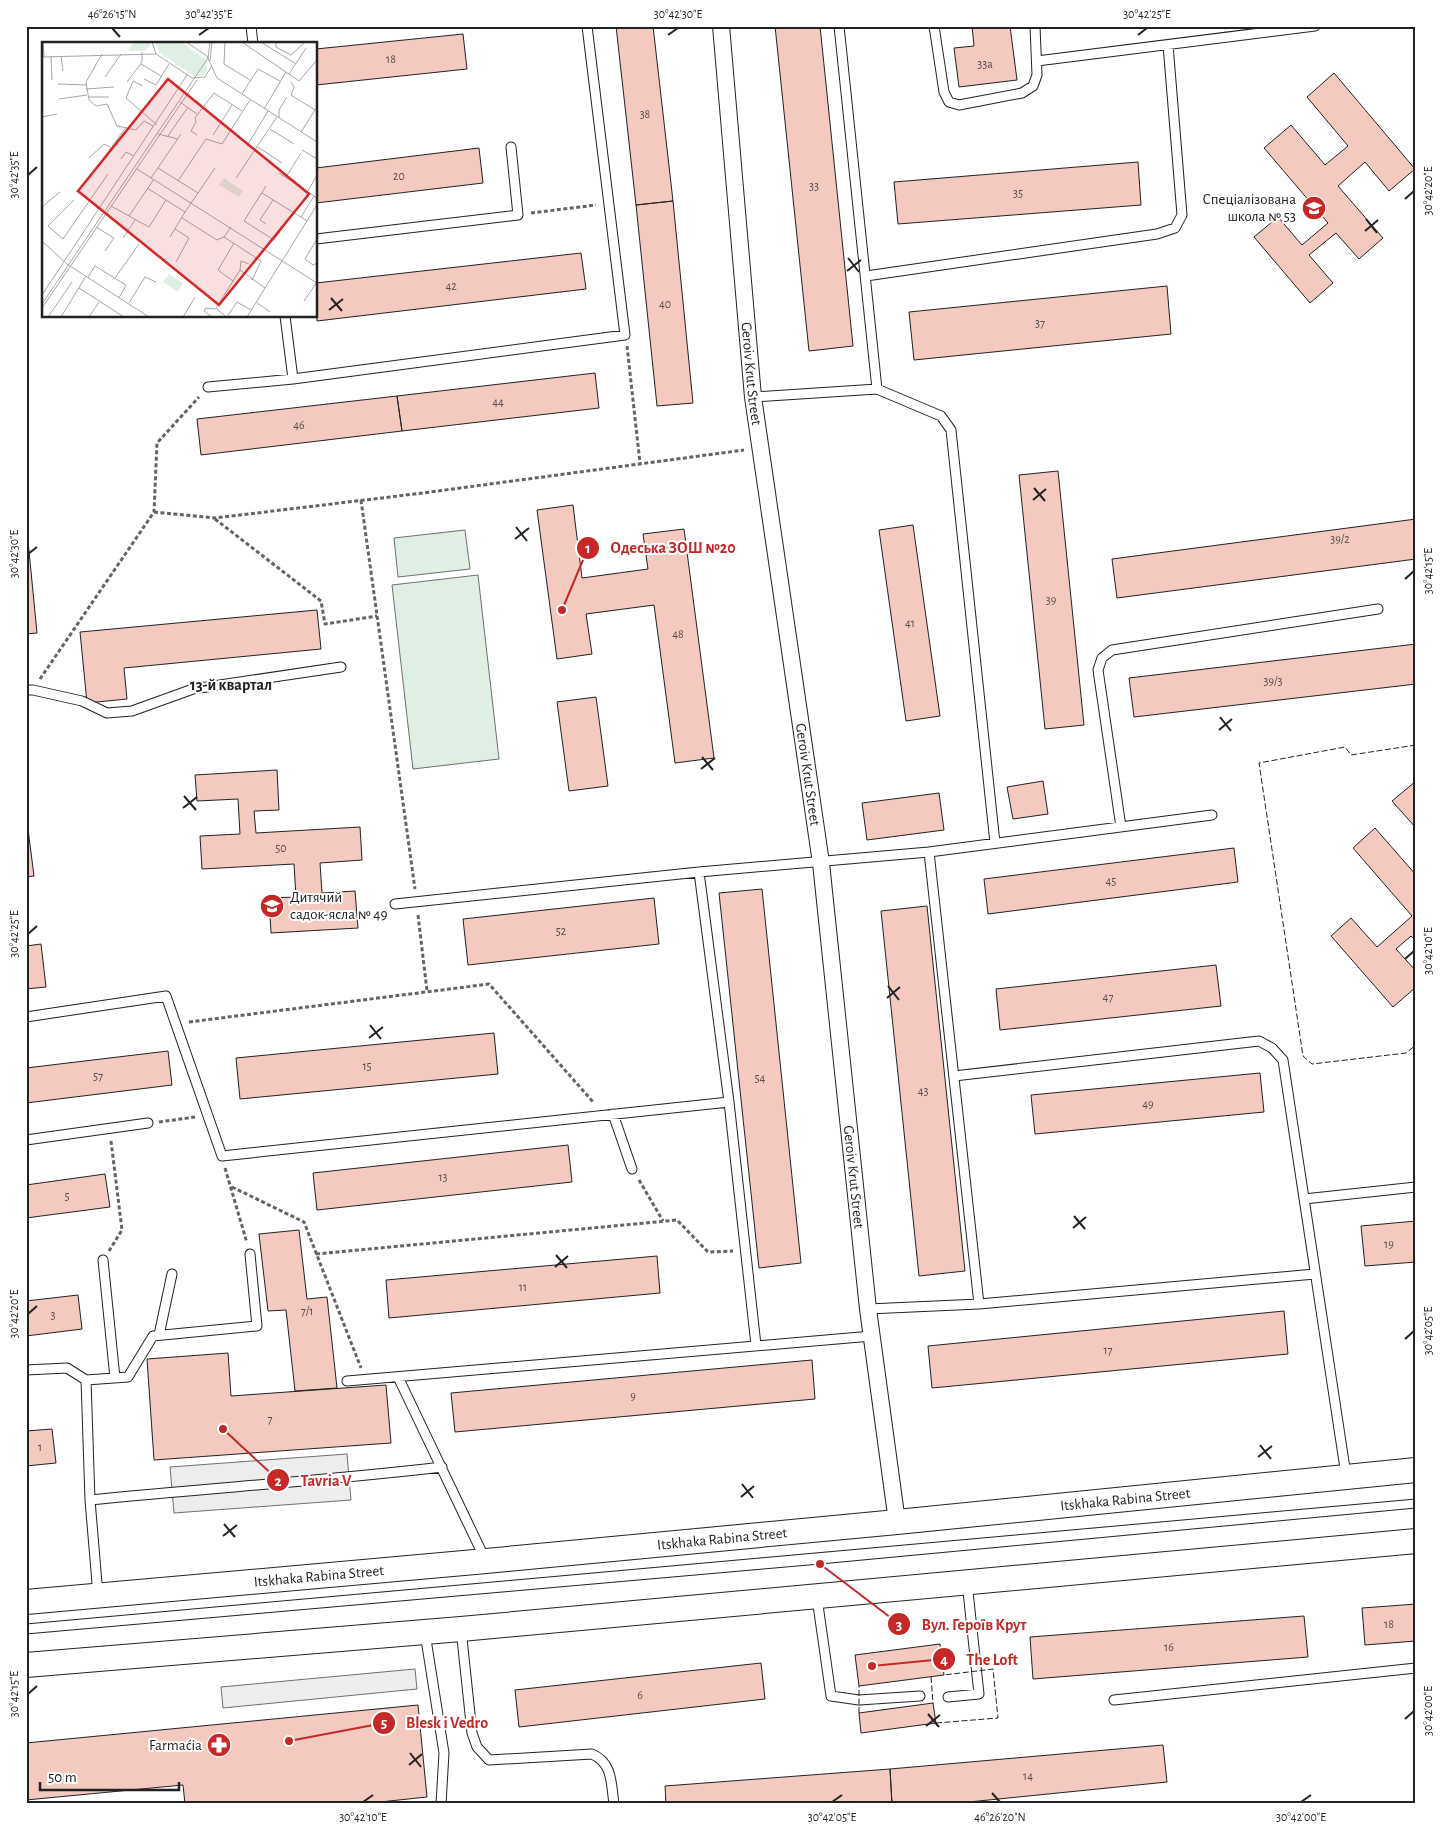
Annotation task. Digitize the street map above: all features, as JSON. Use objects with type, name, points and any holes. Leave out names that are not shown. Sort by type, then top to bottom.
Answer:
[{"type":"main road","name":"Itskhaka Rabina Street","points":[[26,1602],[486,1562],[1416,1470]]},
{"type":"main road","points":[[26,1665],[461,1629],[1416,1541]]},
{"type":"street","name":"Geroiv Krut Street","points":[[721,26],[753,397],[821,863],[868,1309],[896,1522]]},
{"type":"lane","points":[[251,26],[253,42]]},
{"type":"lane","points":[[208,387],[292,379],[625,335],[588,26]]},
{"type":"lane","points":[[839,26],[878,389]]},
{"type":"lane","points":[[934,26],[944,92],[949,102],[959,105],[1022,93],[1033,86],[1037,76],[1035,26]]},
{"type":"lane","points":[[1037,61],[1315,26]]},
{"type":"lane","points":[[866,276],[1157,234],[1175,228],[1182,215],[1168,45]]},
{"type":"lane","points":[[318,238],[518,215],[511,147]]},
{"type":"lane","points":[[285,318],[292,379]]},
{"type":"lane","points":[[753,397],[878,389],[941,416],[951,430],[995,844]]},
{"type":"lane","points":[[1121,827],[1098,670],[1102,658],[1112,650],[1378,609]]},
{"type":"lane","points":[[30,690],[82,701],[107,713],[132,712],[193,689],[341,667]]},
{"type":"lane","points":[[395,904],[699,872],[821,863],[929,852],[1212,814]]},
{"type":"lane","points":[[929,852],[979,1304]]},
{"type":"lane","points":[[699,872],[729,1102],[756,1345]]},
{"type":"lane","points":[[26,1017],[166,996],[174,1024],[222,1156],[729,1102]]},
{"type":"lane","points":[[954,1076],[1259,1041],[1272,1048],[1283,1060],[1346,1476]]},
{"type":"lane","points":[[609,1115],[632,1169]]},
{"type":"lane","points":[[26,1140],[148,1123]]},
{"type":"lane","points":[[1304,1199],[1416,1187]]},
{"type":"lane","points":[[26,1370],[67,1368],[86,1380],[128,1377],[153,1336],[257,1326],[250,1254]]},
{"type":"lane","points":[[103,1260],[115,1378]]},
{"type":"lane","points":[[159,1335],[172,1274]]},
{"type":"lane","points":[[868,1309],[979,1304],[1315,1274]]},
{"type":"lane","points":[[347,1381],[872,1336]]},
{"type":"lane","points":[[398,1377],[486,1562]]},
{"type":"lane","points":[[86,1380],[90,1500],[98,1596]]},
{"type":"lane","points":[[90,1500],[172,1491],[349,1478],[442,1467]]},
{"type":"lane","points":[[948,1697],[978,1694],[966,1582]]},
{"type":"lane","points":[[816,1596],[831,1696],[859,1700],[920,1696]]},
{"type":"lane","points":[[461,1629],[472,1733],[477,1747],[489,1760],[592,1754],[602,1758],[610,1771],[614,1804]]},
{"type":"lane","points":[[425,1632],[444,1753],[441,1804]]},
{"type":"lane","points":[[1114,1700],[1416,1668]]},
{"type":"path","points":[[518,215],[609,204]]},
{"type":"path","points":[[625,335],[640,463]]},
{"type":"path","points":[[30,690],[154,512],[157,443],[208,387]]},
{"type":"path","points":[[154,512],[215,518],[760,448]]},
{"type":"path","points":[[361,500],[417,901],[427,991]]},
{"type":"path","points":[[215,518],[321,601],[325,624],[378,616]]},
{"type":"path","points":[[174,1024],[489,984],[609,1115]]},
{"type":"path","points":[[148,1123],[207,1116]]},
{"type":"path","points":[[103,1260],[122,1230],[109,1128]]},
{"type":"path","points":[[222,1156],[250,1254]]},
{"type":"path","points":[[632,1169],[663,1221]]},
{"type":"path","points":[[232,1187],[304,1222],[365,1379]]},
{"type":"path","points":[[316,1254],[677,1220],[708,1252],[745,1251]]},
{"type":"green space","points":[[465,530],[470,569],[398,577],[394,538]]},
{"type":"green space","points":[[478,575],[499,759],[413,769],[392,585]]},
{"type":"shaded area","points":[[347,1454],[351,1500],[174,1513],[170,1467]]},
{"type":"shaded area","points":[[415,1669],[417,1689],[223,1708],[221,1687]]},
{"type":"building","points":[[616,26],[653,26],[673,201],[636,205]]},
{"type":"building","points":[[775,26],[820,26],[853,346],[809,351]]},
{"type":"building","points":[[972,26],[1010,26],[1017,80],[959,87],[954,48],[974,46]]},
{"type":"building","points":[[463,34],[467,69],[318,85],[318,49]]},
{"type":"building","points":[[1334,73],[1415,169],[1389,191],[1365,162],[1338,186],[1383,238],[1359,259],[1336,233],[1309,255],[1333,283],[1310,303],[1254,237],[1278,217],[1302,245],[1328,223],[1264,148],[1291,125],[1325,165],[1348,146],[1307,97]]},
{"type":"building","points":[[479,148],[483,183],[318,203],[318,168]]},
{"type":"building","points":[[1138,162],[1141,205],[898,224],[894,182]]},
{"type":"building","points":[[673,201],[693,403],[657,406],[636,205]]},
{"type":"building","points":[[581,253],[586,289],[317,321],[318,283]]},
{"type":"building","points":[[1167,286],[1171,334],[914,360],[909,312]]},
{"type":"building","points":[[595,373],[599,408],[402,431],[397,396]]},
{"type":"building","points":[[397,396],[402,431],[201,455],[197,419]]},
{"type":"building","points":[[1058,471],[1084,725],[1045,729],[1019,475]]},
{"type":"building","points":[[573,505],[582,578],[648,569],[643,534],[684,529],[714,758],[675,763],[654,605],[586,614],[592,654],[557,659],[537,510]]},
{"type":"building","points":[[1416,519],[1416,559],[1117,598],[1112,559]]},
{"type":"building","points":[[26,520],[37,633],[26,634]]},
{"type":"building","points":[[913,525],[940,716],[906,721],[879,530]]},
{"type":"building","points":[[317,610],[321,649],[124,668],[127,699],[87,703],[80,632]]},
{"type":"building","points":[[1416,644],[1416,684],[1134,717],[1129,678]]},
{"type":"building","points":[[596,697],[608,786],[569,791],[557,702]]},
{"type":"building","points":[[277,770],[279,810],[254,811],[256,833],[360,827],[362,860],[320,863],[322,893],[355,891],[358,928],[271,933],[269,898],[296,897],[294,864],[202,869],[200,836],[240,834],[238,799],[197,801],[195,775]]},
{"type":"building","points":[[1043,781],[1048,814],[1013,819],[1007,787]]},
{"type":"building","points":[[1416,781],[1416,828],[1392,801]]},
{"type":"building","points":[[939,793],[944,830],[867,840],[862,803]]},
{"type":"building","points":[[1375,828],[1416,875],[1416,941],[1411,936],[1396,949],[1416,971],[1416,987],[1393,1007],[1331,936],[1351,918],[1377,947],[1412,916],[1353,848]]},
{"type":"building","points":[[26,829],[28,829],[34,876],[26,877]]},
{"type":"building","points":[[1234,848],[1238,882],[988,914],[984,879]]},
{"type":"building","points":[[762,889],[801,1263],[759,1268],[719,893]]},
{"type":"building","points":[[654,898],[659,944],[468,965],[463,919]]},
{"type":"building","points":[[927,906],[965,1271],[919,1276],[881,911]]},
{"type":"building","points":[[41,944],[46,987],[26,989],[26,946]]},
{"type":"building","points":[[1216,965],[1221,1006],[1000,1030],[996,989]]},
{"type":"building","points":[[494,1033],[498,1074],[240,1099],[236,1058]]},
{"type":"building","points":[[168,1051],[172,1085],[26,1103],[26,1068]]},
{"type":"building","points":[[1260,1073],[1264,1112],[1035,1134],[1031,1095]]},
{"type":"building","points":[[568,1145],[572,1182],[317,1210],[313,1173]]},
{"type":"building","points":[[105,1174],[110,1207],[26,1218],[26,1185]]},
{"type":"building","points":[[1416,1221],[1416,1262],[1365,1266],[1361,1226]]},
{"type":"building","points":[[299,1230],[307,1299],[327,1297],[337,1388],[295,1391],[286,1310],[268,1311],[259,1234]]},
{"type":"building","points":[[657,1256],[660,1293],[389,1318],[386,1280]]},
{"type":"building","points":[[78,1295],[82,1329],[26,1336],[26,1301]]},
{"type":"building","points":[[1284,1311],[1288,1354],[932,1388],[928,1346]]},
{"type":"building","points":[[228,1353],[231,1396],[386,1385],[391,1443],[154,1460],[147,1359]]},
{"type":"building","points":[[812,1360],[815,1399],[455,1432],[451,1393]]},
{"type":"building","points":[[52,1429],[56,1463],[26,1466],[26,1431]]},
{"type":"building","points":[[1416,1604],[1416,1641],[1365,1645],[1362,1608]]},
{"type":"building","points":[[1304,1616],[1308,1657],[1033,1679],[1030,1637]]},
{"type":"building","points":[[940,1644],[944,1675],[859,1686],[855,1655]]},
{"type":"building","points":[[761,1663],[765,1699],[519,1727],[515,1690]]},
{"type":"building","points":[[933,1703],[936,1723],[861,1733],[859,1713]]},
{"type":"building","points":[[418,1705],[427,1797],[361,1804],[185,1804],[183,1785],[26,1800],[26,1743]]},
{"type":"building","points":[[1163,1745],[1167,1782],[949,1804],[892,1804],[890,1769]]},
{"type":"building","points":[[890,1769],[892,1804],[666,1804],[665,1786]]},
{"type":"tram line","points":[[26,1624],[1416,1499]]},
{"type":"tram line","points":[[26,1634],[820,1564],[1416,1508]]},
{"type":"fence","points":[[1416,745],[1351,755],[1345,747],[1259,763],[1303,1056],[1312,1064],[1406,1053],[1416,1045]]},
{"type":"fence","points":[[936,1723],[998,1718],[993,1669],[944,1675]]},
{"type":"fence","points":[[931,1677],[933,1703]]},
{"type":"fence","points":[[859,1686],[859,1713]]},
{"type":"place","name":"Спеціалізована школа № 53","points":[[1314,208]]},
{"type":"place","name":"Одеська ЗОШ №20","points":[[562,610]]},
{"type":"place","name":"Дитячий садок-ясла № 49","points":[[272,906]]},
{"type":"place","name":"Tavria V","points":[[223,1429]]},
{"type":"place","name":"Вул. Героїв Крут","points":[[820,1564]]},
{"type":"place","name":"The Loft","points":[[872,1666]]},
{"type":"place","name":"Blesk i Vedro","points":[[289,1741]]},
{"type":"place","name":"Farmaćia","points":[[219,1745]]},
{"type":"district","name":"13-й квартал","points":[[231,684]]}]
